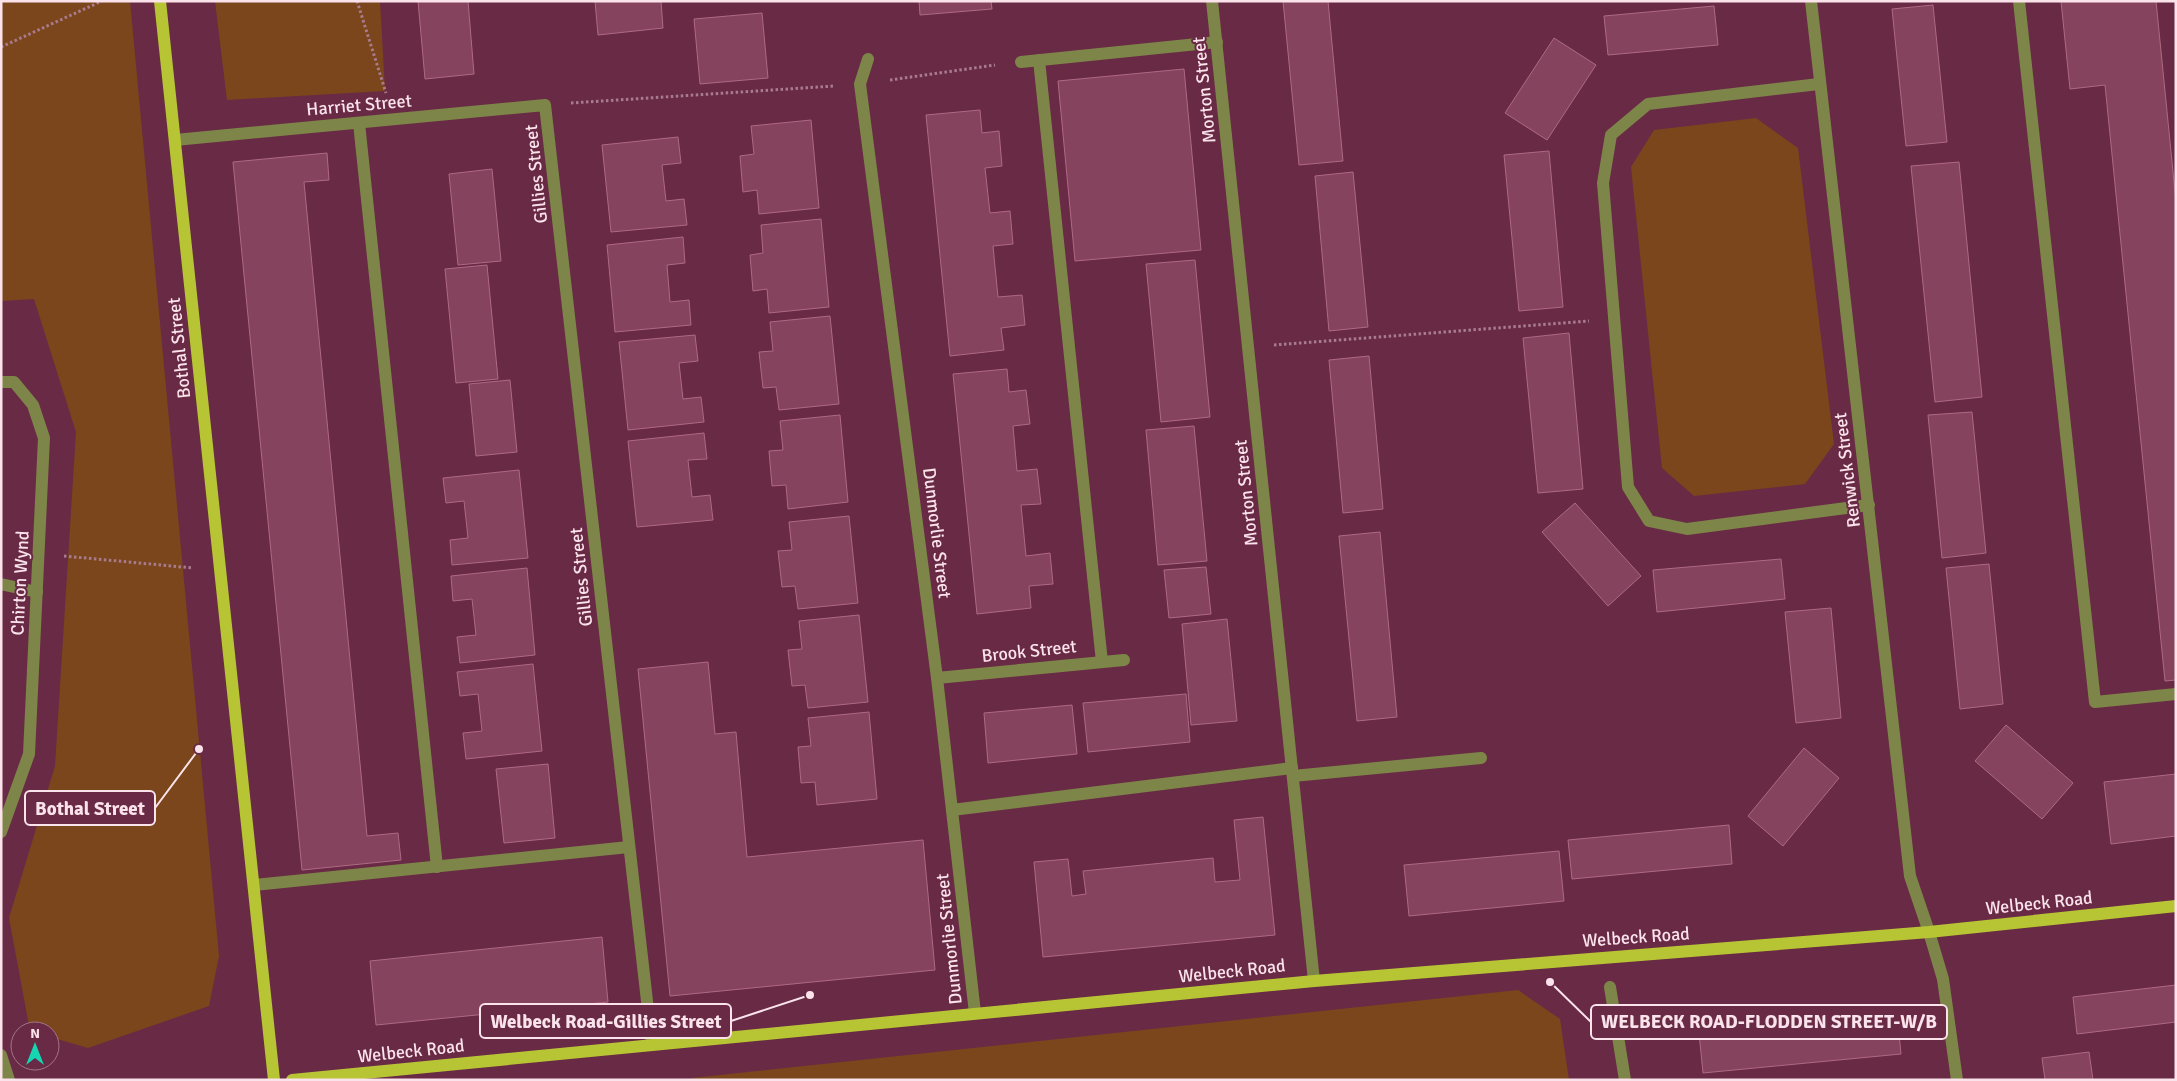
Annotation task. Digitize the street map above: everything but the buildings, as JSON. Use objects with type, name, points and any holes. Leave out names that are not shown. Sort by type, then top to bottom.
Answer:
[{"type":"main road","name":"Bothal Street","points":[[160,1],[274,1080]]},
{"type":"main road","name":"Welbeck Road","points":[[292,1080],[1314,980],[1930,932],[2176,906]]},
{"type":"street","name":"Morton Street","points":[[1212,1],[1314,980]]},
{"type":"street","name":"Renwick Street","points":[[1812,1],[1819,84],[1869,506],[1910,876],[1930,932],[1943,979],[1957,1080]]},
{"type":"street","points":[[2019,1],[2095,702],[2176,694]]},
{"type":"street","points":[[1021,62],[1217,42]]},
{"type":"street","name":"Dunmorlie Street","points":[[868,59],[860,84],[937,678],[975,1013]]},
{"type":"street","points":[[1039,60],[1102,662]]},
{"type":"street","points":[[1819,84],[1648,104],[1611,134],[1603,183],[1628,487],[1649,521],[1687,529],[1869,506]]},
{"type":"street","name":"Harriet Street","points":[[175,140],[546,105]]},
{"type":"street","name":"Gillies Street","points":[[546,105],[652,1045]]},
{"type":"street","points":[[360,123],[437,867]]},
{"type":"street","name":"Chirton Wynd","points":[[1,382],[14,382],[33,404],[44,438],[29,754],[1,832]]},
{"type":"street","points":[[1,584],[37,592]]},
{"type":"street","name":"Brook Street","points":[[937,678],[1124,660]]},
{"type":"street","points":[[952,810],[1292,772],[1481,758]]},
{"type":"street","points":[[254,885],[629,847]]},
{"type":"street","points":[[1610,987],[1625,1080]]},
{"type":"street","points":[[1,1055],[9,1080]]},
{"type":"path","points":[[1,47],[102,1]]},
{"type":"path","points":[[357,1],[394,120]]},
{"type":"path","points":[[546,105],[860,84],[1021,62]]},
{"type":"path","points":[[1248,347],[1614,319]]},
{"type":"path","points":[[39,554],[220,571]]},
{"type":"shaded area","points":[[1,1],[130,1],[219,956],[209,1006],[88,1048],[60,1040],[60,1021],[28,1021],[9,918],[55,766],[76,432],[34,299],[1,301]]},
{"type":"shaded area","points":[[215,1],[380,1],[385,91],[227,100]]},
{"type":"shaded area","points":[[1756,118],[1798,148],[1834,444],[1805,484],[1694,496],[1662,468],[1631,167],[1654,130]]},
{"type":"shaded area","points":[[1518,990],[1560,1019],[1569,1080],[692,1080],[692,1078]]},
{"type":"place","name":"Bothal Street","points":[[199,749]]},
{"type":"place","name":"WELBECK ROAD-FLODDEN STREET-W/B","points":[[1550,982]]},
{"type":"place","name":"Welbeck Road-Gillies Street","points":[[810,995]]}]
